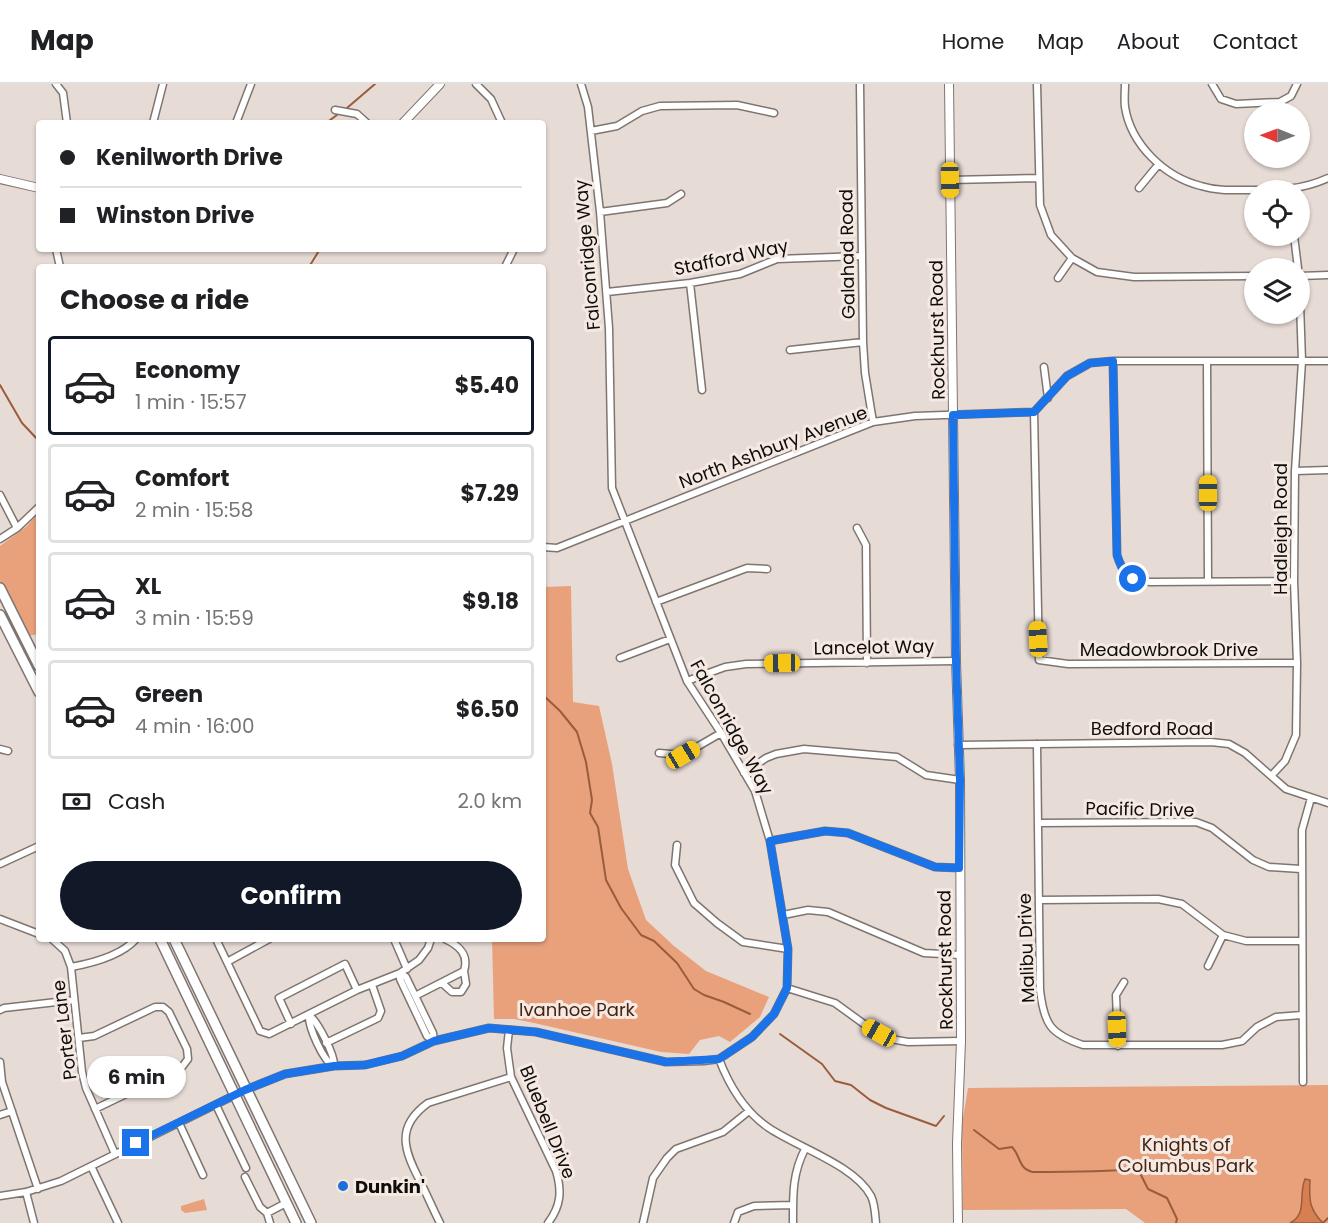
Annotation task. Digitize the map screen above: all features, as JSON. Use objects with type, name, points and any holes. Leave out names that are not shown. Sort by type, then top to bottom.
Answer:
[{"type":"main road","points":[[0,588],[36,656]]},
{"type":"main road","points":[[0,615],[36,686]]},
{"type":"main road","points":[[161,942],[296,1223]]},
{"type":"main road","points":[[175,942],[311,1223]]},
{"type":"street","points":[[56,84],[63,93],[67,120]]},
{"type":"street","points":[[154,120],[163,84]]},
{"type":"street","points":[[237,120],[251,84]]},
{"type":"street","points":[[406,120],[440,84]]},
{"type":"street","points":[[476,84],[491,99],[501,120]]},
{"type":"street","name":"Falconridge Way","points":[[581,84],[588,107],[607,292],[612,488],[687,681],[755,791],[770,841],[788,949],[787,988],[774,1014],[752,1037],[719,1059]]},
{"type":"street","name":"Galahad Road","points":[[860,84],[863,342],[865,373],[873,423]]},
{"type":"street","name":"Rockhurst Road","points":[[949,84],[956,661],[960,780],[961,1041],[957,1144],[958,1223]]},
{"type":"street","points":[[1036,84],[1040,205],[1047,228],[1056,242],[1072,258],[1097,272],[1134,277],[1244,276]]},
{"type":"street","points":[[1125,84],[1125,107],[1131,126],[1145,150],[1158,165],[1185,182],[1209,188],[1244,189]]},
{"type":"street","points":[[1212,84],[1217,95],[1226,102],[1245,104],[1280,102],[1291,96],[1298,84]]},
{"type":"street","points":[[591,131],[617,126],[642,111],[660,106],[737,105],[774,113]]},
{"type":"street","points":[[335,110],[357,114],[364,120]]},
{"type":"street","points":[[1139,188],[1158,165]]},
{"type":"street","points":[[950,180],[1038,178]]},
{"type":"street","points":[[1310,185],[1328,178]]},
{"type":"street","points":[[0,179],[36,187]]},
{"type":"street","points":[[600,212],[667,202],[681,194]]},
{"type":"street","name":"Stafford Way","points":[[607,292],[690,283],[740,274],[777,259],[862,256]]},
{"type":"street","points":[[1058,278],[1072,258]]},
{"type":"street","points":[[1310,275],[1328,276]]},
{"type":"street","points":[[690,283],[702,390]]},
{"type":"street","name":"Hadleigh Road","points":[[1271,776],[1285,761],[1296,735],[1295,471],[1302,361],[1301,324]]},
{"type":"street","points":[[790,350],[863,342]]},
{"type":"street","points":[[1034,412],[1067,376],[1090,363],[1113,361],[1328,361]]},
{"type":"street","points":[[1113,361],[1117,555],[1119,564],[1126,574],[1140,581],[1294,581]]},
{"type":"street","points":[[1207,361],[1208,581]]},
{"type":"street","points":[[1044,367],[1048,398]]},
{"type":"street","name":"North Ashbury Avenue","points":[[546,547],[557,548],[873,423],[915,417],[1034,412]]},
{"type":"street","name":"Meadowbrook Drive","points":[[1034,412],[1039,660],[1068,664],[1297,663]]},
{"type":"street","points":[[1295,471],[1328,470]]},
{"type":"street","points":[[0,495],[17,528]]},
{"type":"street","points":[[0,539],[17,528],[36,510]]},
{"type":"street","points":[[857,528],[866,545],[867,663]]},
{"type":"street","points":[[656,602],[747,568],[767,569]]},
{"type":"street","points":[[620,658],[670,639]]},
{"type":"street","points":[[25,663],[36,660]]},
{"type":"street","name":"Lancelot Way","points":[[687,681],[735,665],[956,661]]},
{"type":"street","points":[[659,753],[683,755],[721,733]]},
{"type":"street","name":"Bedford Road","points":[[958,745],[1211,742],[1229,744],[1245,753],[1286,789],[1328,803]]},
{"type":"street","name":"Malibu Drive","points":[[1037,744],[1040,990],[1043,1014],[1054,1030],[1065,1039],[1083,1045],[1222,1045],[1242,1041],[1257,1027],[1276,1017],[1302,1015]]},
{"type":"street","points":[[0,749],[8,751]]},
{"type":"street","points":[[744,773],[776,754],[804,749],[897,757],[926,775],[960,780]]},
{"type":"street","points":[[1303,1082],[1302,830],[1311,798]]},
{"type":"street","name":"Pacific Drive","points":[[1038,823],[1196,822],[1212,828],[1253,860],[1269,867],[1301,869]]},
{"type":"street","points":[[770,841],[825,831],[848,833],[935,867],[959,868]]},
{"type":"street","points":[[677,846],[675,865],[694,903],[742,942],[788,949]]},
{"type":"street","points":[[0,864],[36,847]]},
{"type":"street","points":[[1039,900],[1158,899],[1182,904],[1223,935],[1246,941],[1302,941]]},
{"type":"street","points":[[783,915],[808,910],[820,911],[924,953],[960,955]]},
{"type":"street","points":[[0,919],[36,933]]},
{"type":"street","points":[[1208,966],[1223,935]]},
{"type":"street","name":"Porter Lane","points":[[56,942],[65,951],[71,967],[86,1088],[115,1154]]},
{"type":"street","points":[[71,967],[94,963],[129,946],[132,942]]},
{"type":"street","points":[[217,942],[260,1031],[269,1034],[357,990],[400,973],[419,960],[429,948],[430,942]]},
{"type":"street","points":[[227,962],[264,942]]},
{"type":"street","points":[[395,942],[407,969]]},
{"type":"street","points":[[442,982],[452,992],[461,992],[466,984],[464,953],[452,942]]},
{"type":"street","points":[[291,1024],[279,998],[345,964],[357,990]]},
{"type":"street","points":[[415,996],[464,971]]},
{"type":"street","points":[[400,973],[405,976],[433,1033],[434,1041]]},
{"type":"street","points":[[400,973],[400,979],[427,1036],[434,1041]]},
{"type":"street","points":[[1118,1046],[1116,995],[1124,982]]},
{"type":"street","points":[[326,1043],[378,1018],[381,1011],[372,985]]},
{"type":"street","points":[[787,988],[835,1003],[864,1024],[891,1039],[908,1042],[961,1041]]},
{"type":"street","points":[[0,1010],[74,1000]]},
{"type":"street","points":[[79,1038],[94,1036],[155,1007],[163,1007],[169,1012],[187,1049],[188,1059],[182,1067],[95,1109]]},
{"type":"street","points":[[309,1015],[314,1019],[326,1043],[334,1060],[334,1066]]},
{"type":"street","points":[[309,1015],[309,1022],[326,1062],[334,1066]]},
{"type":"street","points":[[0,1196],[26,1192],[61,1181],[245,1090],[285,1074],[334,1066],[365,1065],[402,1056],[434,1041],[489,1028],[536,1032],[666,1062],[719,1059],[726,1077],[749,1111],[768,1128],[850,1173],[863,1183],[872,1198],[876,1223]]},
{"type":"street","name":"Bluebell Drive","points":[[509,1030],[507,1048],[510,1077],[556,1171],[560,1184],[558,1204],[548,1223]]},
{"type":"street","points":[[0,1062],[3,1082],[38,1189]]},
{"type":"street","points":[[440,1223],[405,1148],[405,1134],[410,1122],[417,1111],[428,1103],[510,1077]]},
{"type":"street","points":[[216,1105],[246,1168]]},
{"type":"street","points":[[0,1115],[12,1111]]},
{"type":"street","points":[[643,1223],[653,1178],[667,1158],[676,1149],[723,1132],[749,1111]]},
{"type":"street","points":[[179,1123],[203,1175]]},
{"type":"street","points":[[793,1223],[795,1172],[805,1149]]},
{"type":"street","points":[[91,1166],[118,1223]]},
{"type":"street","points":[[244,1177],[260,1207],[267,1213],[270,1223]]},
{"type":"street","points":[[26,1192],[34,1223]]},
{"type":"street","points":[[267,1213],[286,1203]]},
{"type":"street","points":[[734,1223],[738,1212],[746,1208],[793,1204]]},
{"type":"green space","points":[[36,516],[36,635],[28,636],[0,582],[0,546],[27,526]]},
{"type":"green space","name":"Ivanhoe Park","points":[[571,586],[573,702],[599,706],[612,764],[628,869],[646,920],[706,971],[769,997],[760,1017],[730,1042],[719,1036],[700,1040],[689,1054],[661,1052],[514,1019],[494,1019],[492,942],[546,942],[546,587]]},
{"type":"green space","name":"Knights of Columbus Park","points":[[1328,1085],[1328,1223],[1145,1223],[1126,1209],[963,1210],[962,1124],[968,1088]]},
{"type":"green space","points":[[204,1199],[207,1210],[185,1213],[181,1210],[181,1206]]},
{"type":"shaded area","points":[[1305,1179],[1310,1180],[1312,1209],[1323,1223],[1290,1223],[1299,1215]]},
{"type":"waterway","points":[[347,108],[375,84]]},
{"type":"waterway","points":[[330,120],[337,115]]},
{"type":"waterway","points":[[311,264],[318,252]]},
{"type":"waterway","points":[[0,385],[22,423],[36,438]]},
{"type":"waterway","points":[[546,698],[577,732],[586,762],[592,800],[590,813],[598,827],[606,880],[621,908],[641,935],[654,941],[677,963],[694,989],[750,1014]]},
{"type":"waterway","points":[[780,1034],[822,1064],[835,1081],[851,1085],[870,1100],[936,1126],[944,1116]]},
{"type":"waterway","points":[[974,1130],[999,1149],[1012,1147],[1022,1165],[1033,1172],[1138,1169],[1148,1189],[1167,1198],[1177,1219],[1176,1223]]},
{"type":"waterway","points":[[1323,1223],[1328,1218]]},
{"type":"place","name":"Dunkin'","points":[[343,1186]]},
{"type":"route","points":[[136,1143],[245,1090],[285,1074],[334,1066],[365,1065],[402,1056],[434,1041],[489,1028],[536,1032],[666,1062],[719,1059],[752,1037],[774,1014],[787,988],[788,949],[770,841],[825,831],[848,833],[935,867],[959,868],[960,780],[953,415],[1034,412],[1067,376],[1090,363],[1113,361],[1117,555],[1122,569],[1133,579]]}]
